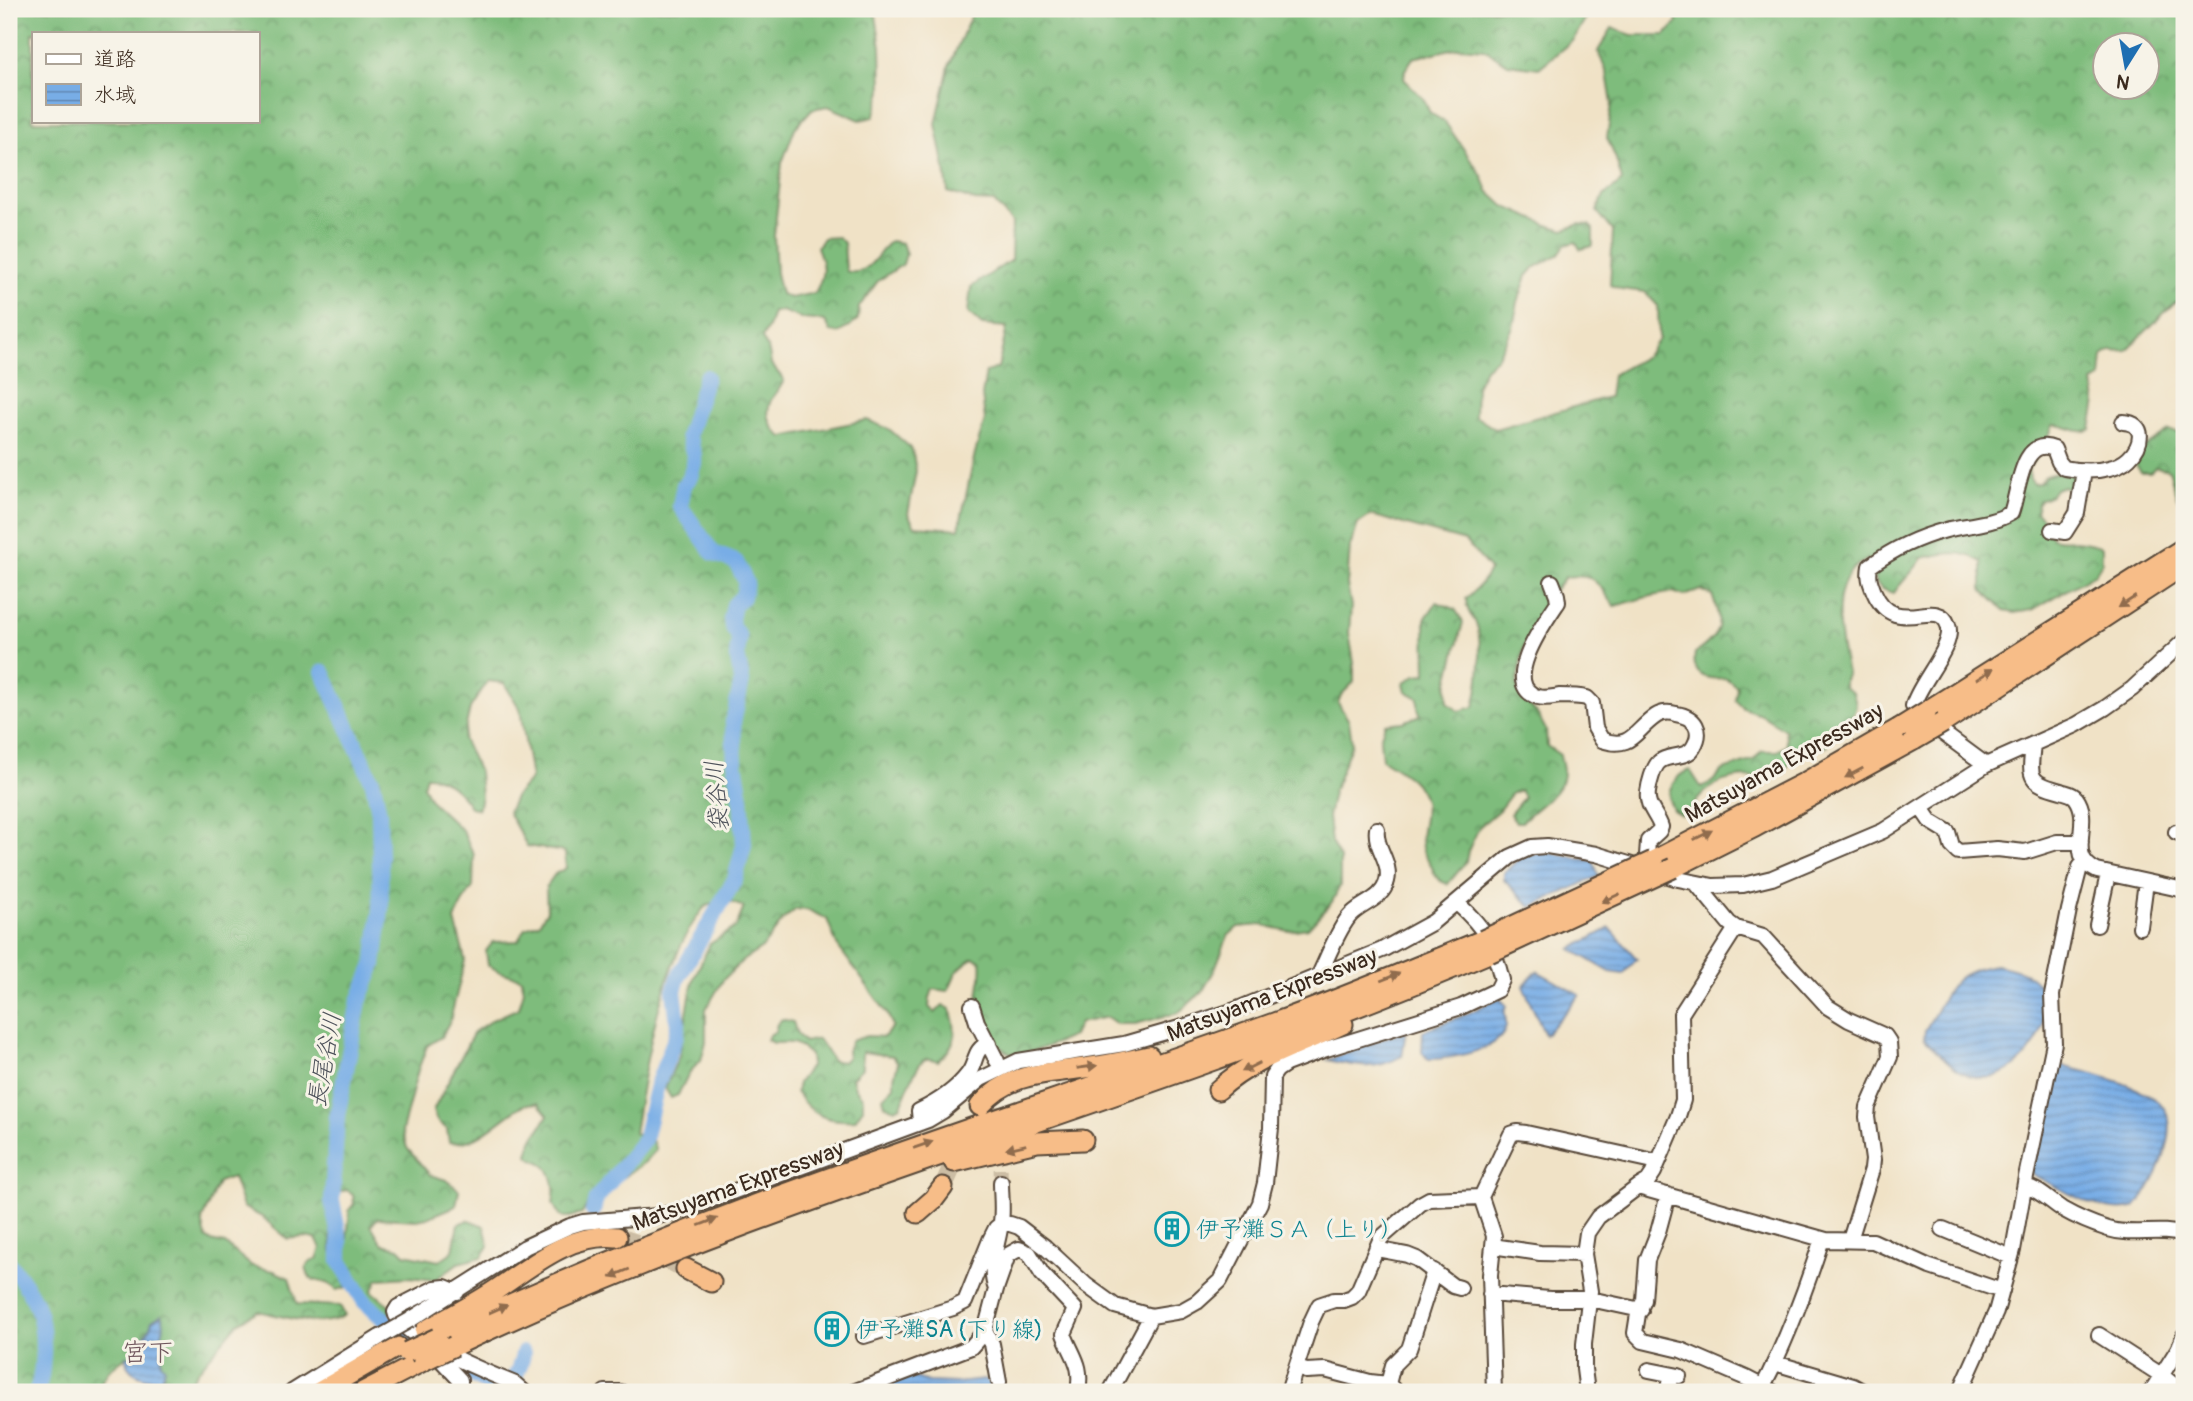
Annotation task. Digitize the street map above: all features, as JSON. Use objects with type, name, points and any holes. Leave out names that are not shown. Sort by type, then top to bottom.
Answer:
[{"type":"highway","name":"Matsuyama Expressway","points":[[1935,717],[2184,548]]},
{"type":"highway","name":"Matsuyama Expressway","points":[[436,1342],[608,1261],[715,1219],[1486,946],[1673,868],[1766,821],[2184,565]]},
{"type":"highway","name":"Matsuyama Expressway","points":[[331,1392],[402,1349],[436,1342],[892,1171],[1236,1052],[1417,984],[1804,783],[1906,735]]},
{"type":"highway","points":[[1217,1090],[1231,1077],[1247,1068],[1396,1000],[1486,946]]},
{"type":"highway","points":[[980,1106],[1003,1086],[1032,1074],[1084,1068],[1166,1053],[1356,991]]},
{"type":"highway","points":[[720,1234],[900,1177],[979,1156],[1037,1142],[1083,1140]]},
{"type":"highway","points":[[918,1213],[943,1187]]},
{"type":"highway","points":[[319,1392],[402,1349],[436,1342],[488,1295],[564,1246],[589,1237],[617,1237]]},
{"type":"highway","points":[[686,1269],[711,1282]]},
{"type":"highway","name":"Matsuyama Expressway","points":[[363,1392],[402,1349]]},
{"type":"street","points":[[1986,765],[1936,728],[1913,706],[1915,695],[1947,644],[1950,633],[1948,623],[1934,613],[1905,617],[1885,609],[1877,599],[1868,578],[1870,566],[1891,552],[1921,539],[1943,531],[2002,518],[2011,513],[2028,456],[2038,446],[2047,445],[2054,449],[2064,468],[2084,471],[2109,468],[2130,458],[2141,432],[2133,423],[2123,422]]},
{"type":"street","points":[[2053,530],[2065,532],[2077,513],[2084,471]]},
{"type":"street","points":[[1552,582],[1558,602],[1532,643],[1525,662],[1525,686],[1530,692],[1536,697],[1544,698],[1587,698],[1592,703],[1595,728],[1602,740],[1611,743],[1620,744],[1630,739],[1658,714],[1671,713],[1694,720],[1697,729],[1694,747],[1688,754],[1660,762],[1648,792],[1650,808],[1661,827],[1648,841],[1649,865]]},
{"type":"street","points":[[436,1342],[457,1292],[526,1247],[570,1226],[583,1222],[658,1216],[683,1210],[920,1123],[943,1111],[981,1079],[1018,1061],[1124,1044],[1236,1010],[1407,938],[1433,922],[1510,857],[1532,846],[1547,846],[1649,865],[1696,883],[1713,886],[1743,885],[1772,878],[1884,831],[1986,765],[2076,725],[2132,689],[2184,641]]},
{"type":"street","points":[[2033,744],[2030,773],[2034,780],[2071,793],[2077,798],[2082,815],[2081,842],[2084,862],[2088,867],[2108,874],[2184,890]]},
{"type":"street","points":[[1921,808],[1930,821],[1948,832],[1952,846],[1958,852],[1997,849],[2025,852],[2057,842],[2081,842]]},
{"type":"street","points":[[1318,977],[1348,918],[1380,894],[1386,886],[1387,866],[1377,840],[1377,829]]},
{"type":"street","points":[[1961,1392],[1990,1328],[2011,1258],[2054,1043],[2052,995],[2080,867],[2084,862]]},
{"type":"street","points":[[2097,925],[2108,874]]},
{"type":"street","points":[[2140,927],[2146,882]]},
{"type":"street","points":[[1696,883],[1721,916],[1736,928],[1763,936],[1828,1007],[1885,1036],[1889,1042],[1890,1057],[1868,1107],[1872,1169],[1850,1240]]},
{"type":"street","points":[[864,1336],[953,1308],[965,1301],[990,1240],[1001,1224],[1019,1227],[1086,1285],[1115,1306],[1151,1316],[1181,1311],[1197,1302],[1220,1281],[1260,1203],[1271,1128],[1270,1091],[1272,1077],[1277,1070],[1286,1063],[1323,1050],[1461,1007],[1497,990],[1502,980],[1492,944],[1478,922],[1457,903]]},
{"type":"street","points":[[1587,1392],[1584,1344],[1590,1299],[1584,1254],[1587,1233],[1592,1224],[1648,1181],[1658,1162],[1683,1100],[1681,1014],[1736,928]]},
{"type":"street","points":[[972,1006],[997,1061]]},
{"type":"street","points":[[920,1123],[919,1111],[945,1097],[957,1086],[973,1068],[981,1046],[989,1044]]},
{"type":"street","points":[[1494,1392],[1490,1261],[1494,1236],[1481,1197],[1511,1134],[1517,1132],[1658,1162]]},
{"type":"street","points":[[996,1289],[993,1282],[1001,1224],[1001,1182]]},
{"type":"street","points":[[2025,1186],[2064,1210],[2105,1228],[2120,1232],[2153,1231],[2184,1235]]},
{"type":"street","points":[[1638,1187],[1822,1238],[1872,1241],[1930,1268],[2003,1290]]},
{"type":"street","points":[[1668,1195],[1647,1260],[1644,1300],[1638,1314],[1635,1333],[1643,1340],[1673,1347],[1765,1390],[1804,1297],[1822,1238]]},
{"type":"street","points":[[1289,1392],[1319,1305],[1352,1297],[1381,1238],[1429,1199],[1481,1197]]},
{"type":"street","points":[[1943,1229],[2011,1258]]},
{"type":"street","points":[[1494,1244],[1540,1253],[1584,1254]]},
{"type":"street","points":[[853,1392],[971,1346],[985,1331],[1008,1255],[1019,1249],[1029,1253],[1042,1274],[1075,1309],[1064,1334],[1079,1365],[1081,1377],[1078,1392]]},
{"type":"street","points":[[1376,1249],[1417,1259],[1453,1286],[1460,1287]]},
{"type":"street","points":[[1297,1368],[1306,1371],[1325,1370],[1392,1388],[1393,1365],[1409,1349],[1434,1271]]},
{"type":"street","points":[[457,1292],[445,1287],[435,1288],[398,1307],[396,1317],[407,1329],[515,1386]]},
{"type":"street","points":[[1490,1294],[1550,1300],[1590,1299],[1641,1310]]},
{"type":"street","points":[[1110,1392],[1151,1316]]},
{"type":"street","points":[[985,1331],[992,1344],[999,1382]]},
{"type":"street","points":[[2099,1335],[2183,1392]]},
{"type":"street","points":[[2151,1392],[2184,1335]]},
{"type":"street","points":[[436,1342],[460,1380],[460,1392]]},
{"type":"street","points":[[292,1392],[402,1349]]},
{"type":"street","points":[[1775,1363],[1853,1386],[1864,1392]]},
{"type":"street","points":[[1648,1370],[1675,1376],[1668,1392]]},
{"type":"street","points":[[605,1392],[621,1392]]},
{"type":"green space","points":[[9,9],[875,9],[881,47],[882,91],[874,117],[860,120],[828,106],[812,109],[795,128],[782,163],[774,236],[776,273],[781,294],[790,298],[815,293],[823,270],[817,247],[823,238],[838,237],[844,243],[846,271],[854,272],[866,268],[890,241],[902,243],[906,254],[903,264],[878,281],[859,307],[858,319],[838,333],[831,332],[825,321],[803,319],[782,311],[773,312],[762,338],[771,364],[784,380],[771,400],[768,411],[772,426],[783,437],[867,420],[889,429],[912,449],[916,471],[908,514],[915,526],[959,529],[985,420],[982,395],[986,372],[998,368],[1007,327],[982,325],[968,312],[971,287],[1011,260],[1012,222],[994,202],[975,201],[948,192],[936,124],[949,66],[974,9],[1591,9],[1573,40],[1539,68],[1508,64],[1484,49],[1460,47],[1413,58],[1405,70],[1404,79],[1423,98],[1430,113],[1445,122],[1482,176],[1488,191],[1504,206],[1564,230],[1579,224],[1589,225],[1593,229],[1593,246],[1580,249],[1576,242],[1565,245],[1558,255],[1534,268],[1527,276],[1513,327],[1497,358],[1485,368],[1476,386],[1475,416],[1495,429],[1609,397],[1612,375],[1645,357],[1659,339],[1658,306],[1645,292],[1610,285],[1613,231],[1597,211],[1604,196],[1622,181],[1607,138],[1612,104],[1607,73],[1598,51],[1612,28],[1632,35],[1665,35],[1677,23],[1673,9],[2184,9],[2184,310],[2182,302],[2175,302],[2127,350],[2111,351],[2103,356],[2101,378],[2093,382],[2096,402],[2091,429],[2077,431],[2053,425],[2046,442],[2028,469],[2034,484],[2040,483],[2045,476],[2057,473],[2074,475],[2082,484],[2079,492],[2071,492],[2064,486],[2055,489],[2051,495],[2039,500],[2036,512],[2043,519],[2052,538],[2102,547],[2102,563],[2095,574],[2032,610],[2014,613],[2004,611],[1982,589],[1982,562],[1967,555],[1946,554],[1922,558],[1894,593],[1878,585],[1868,559],[1855,566],[1844,583],[1839,608],[1847,673],[1844,687],[1853,693],[1856,705],[1848,721],[1826,747],[1813,742],[1800,744],[1788,766],[1766,780],[1742,778],[1717,784],[1704,793],[1686,814],[1681,815],[1673,810],[1669,793],[1682,774],[1690,770],[1701,787],[1712,782],[1723,770],[1754,760],[1762,751],[1777,751],[1787,745],[1785,730],[1760,714],[1743,708],[1735,700],[1737,687],[1726,678],[1707,677],[1695,667],[1695,653],[1711,640],[1718,628],[1718,614],[1712,595],[1701,590],[1684,596],[1673,592],[1615,606],[1591,579],[1565,577],[1552,593],[1549,607],[1524,645],[1517,681],[1518,693],[1538,715],[1546,730],[1547,746],[1560,755],[1562,780],[1553,794],[1522,822],[1516,822],[1510,814],[1524,797],[1520,790],[1512,793],[1499,810],[1479,827],[1466,862],[1448,884],[1435,875],[1421,845],[1425,813],[1422,794],[1407,776],[1382,759],[1380,739],[1385,724],[1403,722],[1421,715],[1418,698],[1406,691],[1404,683],[1416,675],[1426,674],[1425,619],[1437,602],[1455,609],[1463,622],[1447,686],[1448,703],[1459,711],[1474,707],[1480,668],[1479,638],[1477,625],[1468,610],[1466,599],[1480,585],[1490,569],[1465,541],[1371,515],[1358,524],[1350,547],[1347,585],[1351,606],[1349,633],[1354,682],[1341,695],[1338,703],[1349,721],[1352,743],[1333,792],[1328,817],[1331,842],[1340,859],[1340,886],[1332,902],[1308,928],[1288,931],[1262,925],[1238,927],[1228,936],[1202,992],[1178,1013],[1135,1024],[1117,1024],[1107,1017],[1079,1023],[1073,1036],[1017,1054],[1001,1048],[981,1016],[978,997],[981,961],[973,958],[957,972],[947,991],[933,989],[930,998],[929,1007],[935,1013],[943,1005],[950,1009],[955,1031],[949,1050],[938,1061],[922,1061],[901,1106],[895,1109],[885,1105],[883,1097],[894,1086],[898,1063],[893,1056],[862,1052],[862,1068],[852,1078],[855,1088],[863,1098],[863,1108],[855,1120],[836,1120],[814,1112],[796,1092],[798,1083],[811,1065],[810,1055],[793,1043],[773,1043],[767,1040],[769,1035],[775,1032],[782,1019],[793,1022],[797,1034],[804,1042],[818,1039],[833,1061],[843,1062],[848,1057],[851,1041],[867,1036],[884,1037],[893,1026],[887,1013],[837,945],[827,919],[808,910],[796,909],[784,919],[762,948],[742,961],[723,980],[706,1009],[706,1042],[701,1060],[689,1073],[678,1095],[671,1098],[665,1088],[679,1056],[693,980],[710,944],[736,927],[744,907],[722,899],[709,904],[689,930],[676,956],[649,1047],[634,1133],[651,1138],[656,1150],[645,1162],[612,1185],[593,1194],[582,1214],[567,1217],[558,1213],[553,1203],[554,1187],[550,1171],[528,1155],[533,1138],[548,1115],[538,1103],[524,1105],[479,1136],[460,1142],[449,1142],[447,1129],[437,1121],[433,1111],[474,1032],[492,1020],[519,1008],[524,990],[521,978],[500,972],[488,965],[486,951],[493,942],[518,941],[525,928],[539,923],[547,911],[546,887],[555,874],[566,868],[565,852],[527,846],[508,812],[516,795],[531,779],[520,709],[504,683],[488,681],[470,708],[463,739],[479,772],[481,797],[478,809],[470,807],[457,791],[439,778],[426,776],[423,786],[431,801],[462,830],[474,855],[473,887],[455,920],[465,960],[450,1021],[441,1037],[427,1046],[402,1131],[407,1148],[430,1175],[446,1180],[459,1190],[456,1206],[427,1218],[378,1218],[371,1225],[381,1242],[386,1245],[399,1248],[405,1254],[439,1261],[453,1251],[458,1224],[469,1220],[484,1226],[489,1246],[482,1257],[458,1263],[435,1280],[410,1277],[378,1279],[372,1291],[390,1306],[391,1311],[385,1316],[361,1291],[347,1268],[349,1210],[354,1204],[353,1195],[347,1190],[339,1192],[330,1218],[332,1252],[346,1278],[345,1288],[337,1290],[327,1283],[311,1279],[308,1273],[306,1268],[310,1262],[317,1259],[321,1248],[316,1239],[288,1239],[262,1217],[243,1207],[233,1177],[218,1182],[202,1220],[206,1238],[225,1244],[252,1266],[289,1278],[297,1304],[340,1306],[345,1315],[315,1322],[258,1311],[238,1323],[183,1392],[157,1392],[159,1381],[164,1374],[161,1363],[161,1332],[150,1328],[135,1354],[132,1357],[127,1356],[110,1369],[95,1392],[9,1392]]},
{"type":"green space","points":[[2169,431],[2182,433],[2184,437],[2184,508],[2176,495],[2169,470],[2156,467],[2150,472],[2141,472],[2136,465],[2136,453]]},
{"type":"water","points":[[1546,852],[1593,861],[1599,876],[1531,907],[1504,880],[1504,873],[1522,856]]},
{"type":"water","points":[[1610,928],[1637,959],[1623,974],[1610,972],[1571,949]]},
{"type":"water","points":[[1996,965],[2032,978],[2042,992],[2045,1010],[2042,1028],[2033,1046],[2020,1062],[2004,1073],[1985,1078],[1960,1071],[1924,1039],[1925,1030],[1945,995],[1958,979],[1980,968]]},
{"type":"water","points":[[1537,971],[1580,995],[1545,1035],[1523,986]]},
{"type":"water","points":[[1499,998],[1506,1005],[1506,1026],[1495,1042],[1473,1052],[1448,1057],[1428,1059],[1422,1052],[1423,1031]]},
{"type":"water","points":[[1406,1030],[1402,1056],[1392,1061],[1366,1066],[1328,1060]]},
{"type":"water","points":[[2058,1065],[2132,1087],[2157,1101],[2165,1110],[2170,1127],[2166,1151],[2152,1183],[2135,1207],[2123,1210],[2096,1205],[2030,1173]]},
{"type":"water","points":[[161,1315],[164,1325],[161,1340],[166,1347],[161,1349],[161,1363],[165,1368],[159,1381],[132,1371],[128,1367],[127,1356],[132,1357],[140,1348],[137,1341],[147,1333],[152,1321]]},
{"type":"water","points":[[910,1376],[928,1382],[985,1380],[1000,1391],[869,1392]]},
{"type":"waterway","name":"袋谷川","points":[[593,1211],[596,1199],[644,1140],[657,1085],[676,1036],[678,1024],[674,991],[678,978],[735,879],[744,845],[733,722],[742,681],[737,655],[739,637],[731,619],[734,605],[743,596],[746,582],[736,562],[713,553],[680,506],[684,485],[690,477],[694,463],[688,435],[706,377]]},
{"type":"waterway","name":"長尾谷川","points":[[323,672],[373,783],[379,812],[381,908],[374,965],[359,1001],[337,1117],[332,1201],[340,1241],[340,1261],[364,1301],[387,1322],[407,1334]]},
{"type":"waterway","points":[[9,1263],[31,1295],[40,1315],[43,1354],[41,1378],[36,1392]]},
{"type":"waterway","name":"袋谷川","points":[[510,1392],[523,1353]]},
{"type":"waterway","name":"長尾谷川","points":[[450,1361],[500,1392]]},
{"type":"tunnel","points":[[998,1085],[1001,1182]]},
{"type":"tunnel","points":[[943,1187],[961,1147]]},
{"type":"tunnel","points":[[617,1237],[635,1243],[686,1269]]},
{"type":"place","name":"伊予灘ＳＡ（上り）","points":[[1172,1229]]},
{"type":"place","name":"伊予灘SA (下り線)","points":[[832,1329]]},
{"type":"district","name":"宮下","points":[[148,1353]]}]
